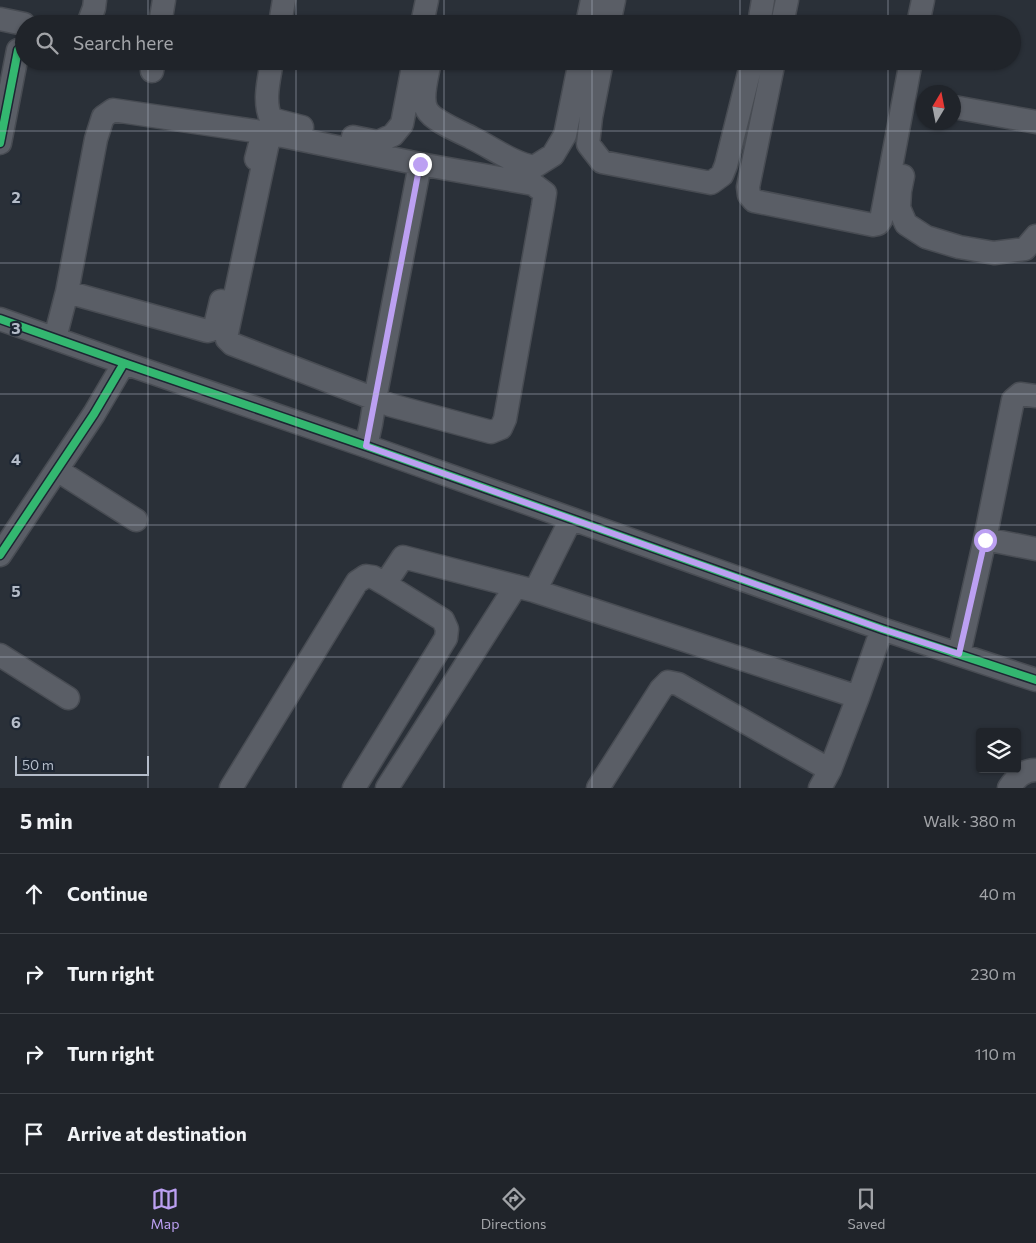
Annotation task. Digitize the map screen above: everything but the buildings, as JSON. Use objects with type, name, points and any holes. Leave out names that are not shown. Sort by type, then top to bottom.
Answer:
[{"type":"street","points":[[91,15],[95,0]]},
{"type":"street","points":[[162,15],[164,0]]},
{"type":"street","points":[[282,15],[284,0]]},
{"type":"street","points":[[424,15],[426,0]]},
{"type":"street","points":[[438,15],[441,0]]},
{"type":"street","points":[[589,15],[592,0]]},
{"type":"street","points":[[611,15],[614,0]]},
{"type":"street","points":[[760,15],[763,0]]},
{"type":"street","points":[[784,15],[787,0]]},
{"type":"street","points":[[920,15],[922,0]]},
{"type":"street","points":[[936,15],[938,0]]},
{"type":"street","points":[[0,19],[15,22]]},
{"type":"street","points":[[0,143],[15,66]]},
{"type":"street","points":[[271,70],[267,110],[271,119],[378,142],[393,135],[402,124],[412,70]]},
{"type":"street","points":[[428,70],[424,94],[426,109],[432,116],[505,156],[534,167],[552,155],[565,134],[578,70]]},
{"type":"street","points":[[600,70],[588,144],[602,162],[711,183],[722,174],[726,165],[750,70]]},
{"type":"street","points":[[772,70],[748,187],[749,195],[754,200],[874,225],[878,224],[881,220],[909,70]]},
{"type":"street","points":[[923,85],[926,70]]},
{"type":"street","points":[[961,108],[1036,122]]},
{"type":"street","points":[[55,338],[67,292],[96,139],[103,117],[113,110],[260,132],[261,140],[215,326],[211,330],[67,292]]},
{"type":"street","points":[[916,122],[900,191],[899,208],[906,224],[926,237],[959,247],[994,253],[1025,249],[1036,236]]},
{"type":"street","points":[[278,135],[420,164],[533,184],[544,193],[505,419],[501,428],[491,432],[390,404],[375,398],[232,344],[227,339],[268,142],[271,136],[278,135]]},
{"type":"street","points":[[366,446],[420,164]]},
{"type":"street","points":[[0,319],[366,446],[882,629],[1036,680]]},
{"type":"street","points":[[0,555],[94,414],[124,363]]},
{"type":"street","points":[[959,654],[985,540],[1013,400],[1020,394],[1036,396]]},
{"type":"street","points":[[56,470],[136,520]]},
{"type":"street","points":[[387,788],[526,588],[571,519]]},
{"type":"street","points":[[985,540],[1036,549]]},
{"type":"street","points":[[386,584],[403,557],[526,588],[858,697]]},
{"type":"street","points":[[231,788],[357,582],[366,576],[373,577],[386,584],[443,620],[448,629],[446,638],[354,788]]},
{"type":"street","points":[[598,788],[661,689],[668,682],[678,684],[825,779],[858,697],[882,629]]},
{"type":"street","points":[[0,655],[68,698]]},
{"type":"street","points":[[1010,788],[1015,779],[1028,770],[1036,770]]},
{"type":"cycle path","points":[[0,143],[15,66]]},
{"type":"cycle path","points":[[0,319],[366,446],[882,629],[1036,680]]},
{"type":"cycle path","points":[[0,555],[94,414],[124,363]]},
{"type":"route","points":[[420,164],[366,446],[882,629],[959,654],[985,540]]}]
